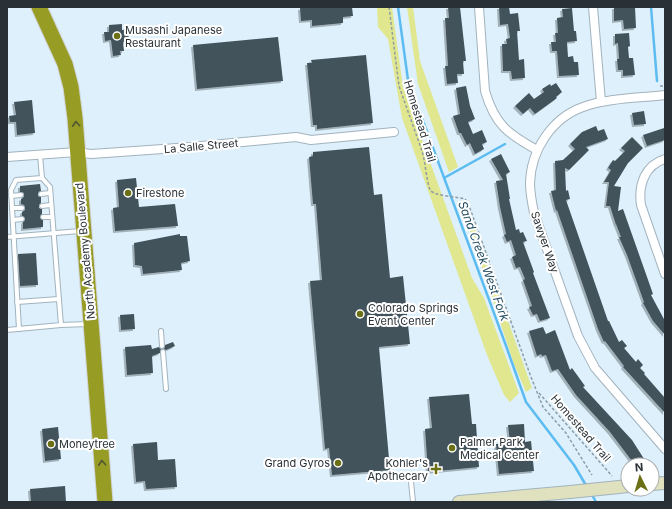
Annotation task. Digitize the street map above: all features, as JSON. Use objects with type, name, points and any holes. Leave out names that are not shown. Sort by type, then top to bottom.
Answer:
[{"type":"highway","name":"North Academy Boulevard","points":[[39,7],[60,51],[71,87],[75,118],[105,502]]},
{"type":"main road","points":[[460,502],[495,500],[620,486]]},
{"type":"street","points":[[478,7],[488,102],[494,115],[504,128],[514,137],[538,150]]},
{"type":"street","points":[[593,7],[601,102]]},
{"type":"street","name":"Sawyer Way","points":[[665,95],[601,102],[583,107],[568,114],[556,123],[546,134],[538,150],[532,167],[530,196],[534,213],[578,336],[595,368],[665,449]]},
{"type":"street","name":"La Salle Street","points":[[7,157],[77,152],[96,154],[191,147],[296,136],[311,140],[394,132]]},
{"type":"street","points":[[665,159],[653,165],[644,176],[641,183],[640,197],[641,205],[665,274]]},
{"type":"lane","points":[[40,155],[42,178],[50,187],[61,325]]},
{"type":"lane","points":[[19,329],[11,190],[16,180],[42,178]]},
{"type":"lane","points":[[41,194],[50,193]]},
{"type":"lane","points":[[11,196],[21,195]]},
{"type":"lane","points":[[42,206],[51,205]]},
{"type":"lane","points":[[12,208],[22,208]]},
{"type":"lane","points":[[43,217],[52,217]]},
{"type":"lane","points":[[13,220],[22,219]]},
{"type":"lane","points":[[7,237],[84,231]]},
{"type":"lane","points":[[17,302],[59,299]]},
{"type":"lane","points":[[7,330],[91,323]]},
{"type":"lane","points":[[161,331],[162,346]]},
{"type":"lane","points":[[163,352],[166,389]]},
{"type":"lane","points":[[411,482],[413,502]]},
{"type":"path","name":"Homestead Trail","points":[[388,7],[399,86],[425,161],[428,184],[432,191],[437,194],[465,198],[468,203],[543,407],[566,433],[592,475]]},
{"type":"path","points":[[660,86],[665,86]]},
{"type":"path","name":"Homestead Trail","points":[[538,392],[612,476]]},
{"type":"green space","points":[[377,7],[392,7],[403,87],[472,278],[484,298],[519,393],[510,402],[504,395],[487,355],[402,118],[388,39],[378,27]]},
{"type":"green space","points":[[407,7],[413,7],[420,61],[458,167],[449,172],[418,84]]},
{"type":"green space","points":[[460,201],[466,203],[532,388],[526,392],[514,364]]},
{"type":"building","points":[[352,7],[353,16],[343,17],[343,23],[312,26],[312,20],[301,21],[300,8]]},
{"type":"building","points":[[448,7],[460,7],[466,61],[463,61],[464,74],[457,74],[458,83],[447,84],[445,66],[448,66],[445,18],[449,18]]},
{"type":"building","points":[[499,7],[509,7],[510,14],[518,13],[520,31],[517,31],[519,60],[524,59],[525,78],[512,79],[511,71],[503,71],[502,44],[507,44],[506,39],[510,38],[508,24],[500,25]]},
{"type":"building","points":[[614,7],[635,7],[636,28],[624,29],[623,20],[614,21]]},
{"type":"building","points":[[572,8],[574,31],[576,31],[577,41],[567,42],[568,57],[573,56],[574,62],[578,62],[579,75],[559,76],[557,51],[552,51],[551,42],[556,42],[555,33],[558,33],[557,18],[563,17],[562,9]]},
{"type":"building","name":"Musashi Japanese Restaurant","points":[[122,24],[122,30],[128,29],[129,42],[123,42],[124,51],[120,51],[121,55],[113,56],[111,40],[105,41],[104,32],[109,32],[109,25]]},
{"type":"building","points":[[629,33],[629,58],[633,58],[635,75],[623,76],[623,70],[618,70],[618,43],[615,44],[615,34]]},
{"type":"building","points":[[278,37],[283,81],[197,89],[193,45]]},
{"type":"building","points":[[366,55],[373,123],[317,129],[317,125],[313,125],[307,63],[312,63],[311,60]]},
{"type":"building","points":[[556,83],[562,92],[556,97],[557,98],[535,114],[530,108],[523,114],[515,106],[529,93],[534,99],[544,92],[542,89],[550,84],[551,86]]},
{"type":"building","points":[[466,86],[470,106],[475,119],[468,122],[473,134],[482,130],[487,142],[482,144],[484,149],[475,154],[470,143],[467,145],[461,133],[459,133],[453,116],[460,114],[456,88]]},
{"type":"building","points":[[32,100],[35,133],[17,135],[16,122],[10,122],[9,116],[16,115],[14,102]]},
{"type":"building","points":[[644,111],[646,124],[634,125],[632,113]]},
{"type":"building","points":[[596,126],[598,131],[604,129],[608,139],[586,147],[589,150],[569,170],[565,168],[566,191],[568,190],[570,199],[566,200],[608,321],[619,342],[622,340],[627,346],[624,348],[636,362],[638,359],[643,365],[640,368],[645,373],[644,374],[665,398],[665,413],[623,367],[624,366],[605,341],[604,342],[598,329],[557,210],[556,211],[551,191],[556,190],[555,161],[563,160],[575,149],[570,144],[582,132]]},
{"type":"building","points":[[664,128],[665,140],[647,146],[643,135]]},
{"type":"building","points":[[632,137],[643,148],[628,163],[614,186],[621,187],[618,211],[623,209],[653,294],[651,295],[665,321],[665,335],[653,321],[643,303],[644,302],[627,255],[619,237],[621,237],[610,206],[606,206],[609,182],[604,182],[611,170],[608,168],[613,160],[615,161],[625,151],[621,148]]},
{"type":"building","points":[[369,147],[374,195],[382,194],[390,278],[403,276],[410,344],[379,347],[390,470],[332,475],[329,448],[325,449],[310,281],[322,280],[316,204],[313,204],[309,157],[313,156],[313,152]]},
{"type":"building","points":[[501,154],[510,172],[506,174],[509,199],[516,230],[519,229],[520,233],[523,232],[527,241],[523,242],[550,318],[540,321],[537,314],[533,315],[529,307],[532,306],[523,280],[525,279],[520,267],[516,268],[512,257],[516,255],[511,240],[507,242],[504,235],[506,234],[496,181],[503,180],[491,159]]},
{"type":"building","name":"Firestone","points":[[136,178],[139,207],[175,204],[178,226],[115,231],[113,208],[119,207],[117,180]]},
{"type":"building","points":[[40,184],[41,191],[38,196],[41,197],[39,208],[42,209],[42,214],[40,217],[43,220],[43,227],[23,229],[23,222],[25,219],[22,216],[22,212],[25,208],[24,205],[21,204],[21,199],[23,198],[24,193],[20,192],[20,186]]},
{"type":"building","points":[[180,234],[180,236],[187,236],[190,261],[181,263],[182,270],[143,274],[142,266],[135,265],[134,243]]},
{"type":"building","points":[[36,253],[38,285],[20,286],[18,254]]},
{"type":"building","points":[[134,314],[135,329],[121,330],[120,315]]},
{"type":"building","points":[[543,327],[546,334],[555,330],[570,370],[572,368],[585,386],[583,387],[632,440],[643,457],[629,457],[610,432],[576,395],[558,369],[552,371],[546,355],[542,356],[541,354],[537,356],[529,331]]},
{"type":"building","points":[[173,342],[175,346],[166,350],[164,349],[165,345]]},
{"type":"building","points":[[151,345],[152,349],[159,347],[161,349],[160,353],[152,356],[153,373],[127,375],[125,347]]},
{"type":"building","name":"Palmer Park Medical Center","points":[[469,394],[472,424],[476,424],[479,467],[428,472],[425,429],[432,428],[429,397]]},
{"type":"building","points":[[524,424],[525,442],[531,441],[534,471],[499,474],[496,444],[510,443],[508,425]]},
{"type":"building","name":"Moneytree","points":[[58,427],[61,459],[45,461],[42,429]]},
{"type":"building","points":[[157,442],[158,460],[175,459],[177,487],[146,489],[145,481],[136,482],[133,444]]},
{"type":"building","points":[[65,486],[66,502],[31,502],[30,489]]},
{"type":"waterway","name":"Sand Creek West Fork","points":[[398,7],[408,80],[526,402],[574,465],[587,487]]},
{"type":"waterway","points":[[651,7],[657,81]]},
{"type":"waterway","points":[[444,178],[505,144]]},
{"type":"waterway","name":"Sand Creek West Fork","points":[[591,493],[596,502]]},
{"type":"place","name":"Musashi Japanese Restaurant","points":[[117,36]]},
{"type":"place","name":"Firestone","points":[[128,193]]},
{"type":"place","name":"Colorado Springs Event Center","points":[[360,314]]},
{"type":"place","name":"Moneytree","points":[[51,444]]},
{"type":"place","name":"Palmer Park Medical Center","points":[[452,448]]},
{"type":"place","name":"Grand Gyros","points":[[338,463]]},
{"type":"place","name":"Kohler's Apothecary","points":[[436,469]]}]
